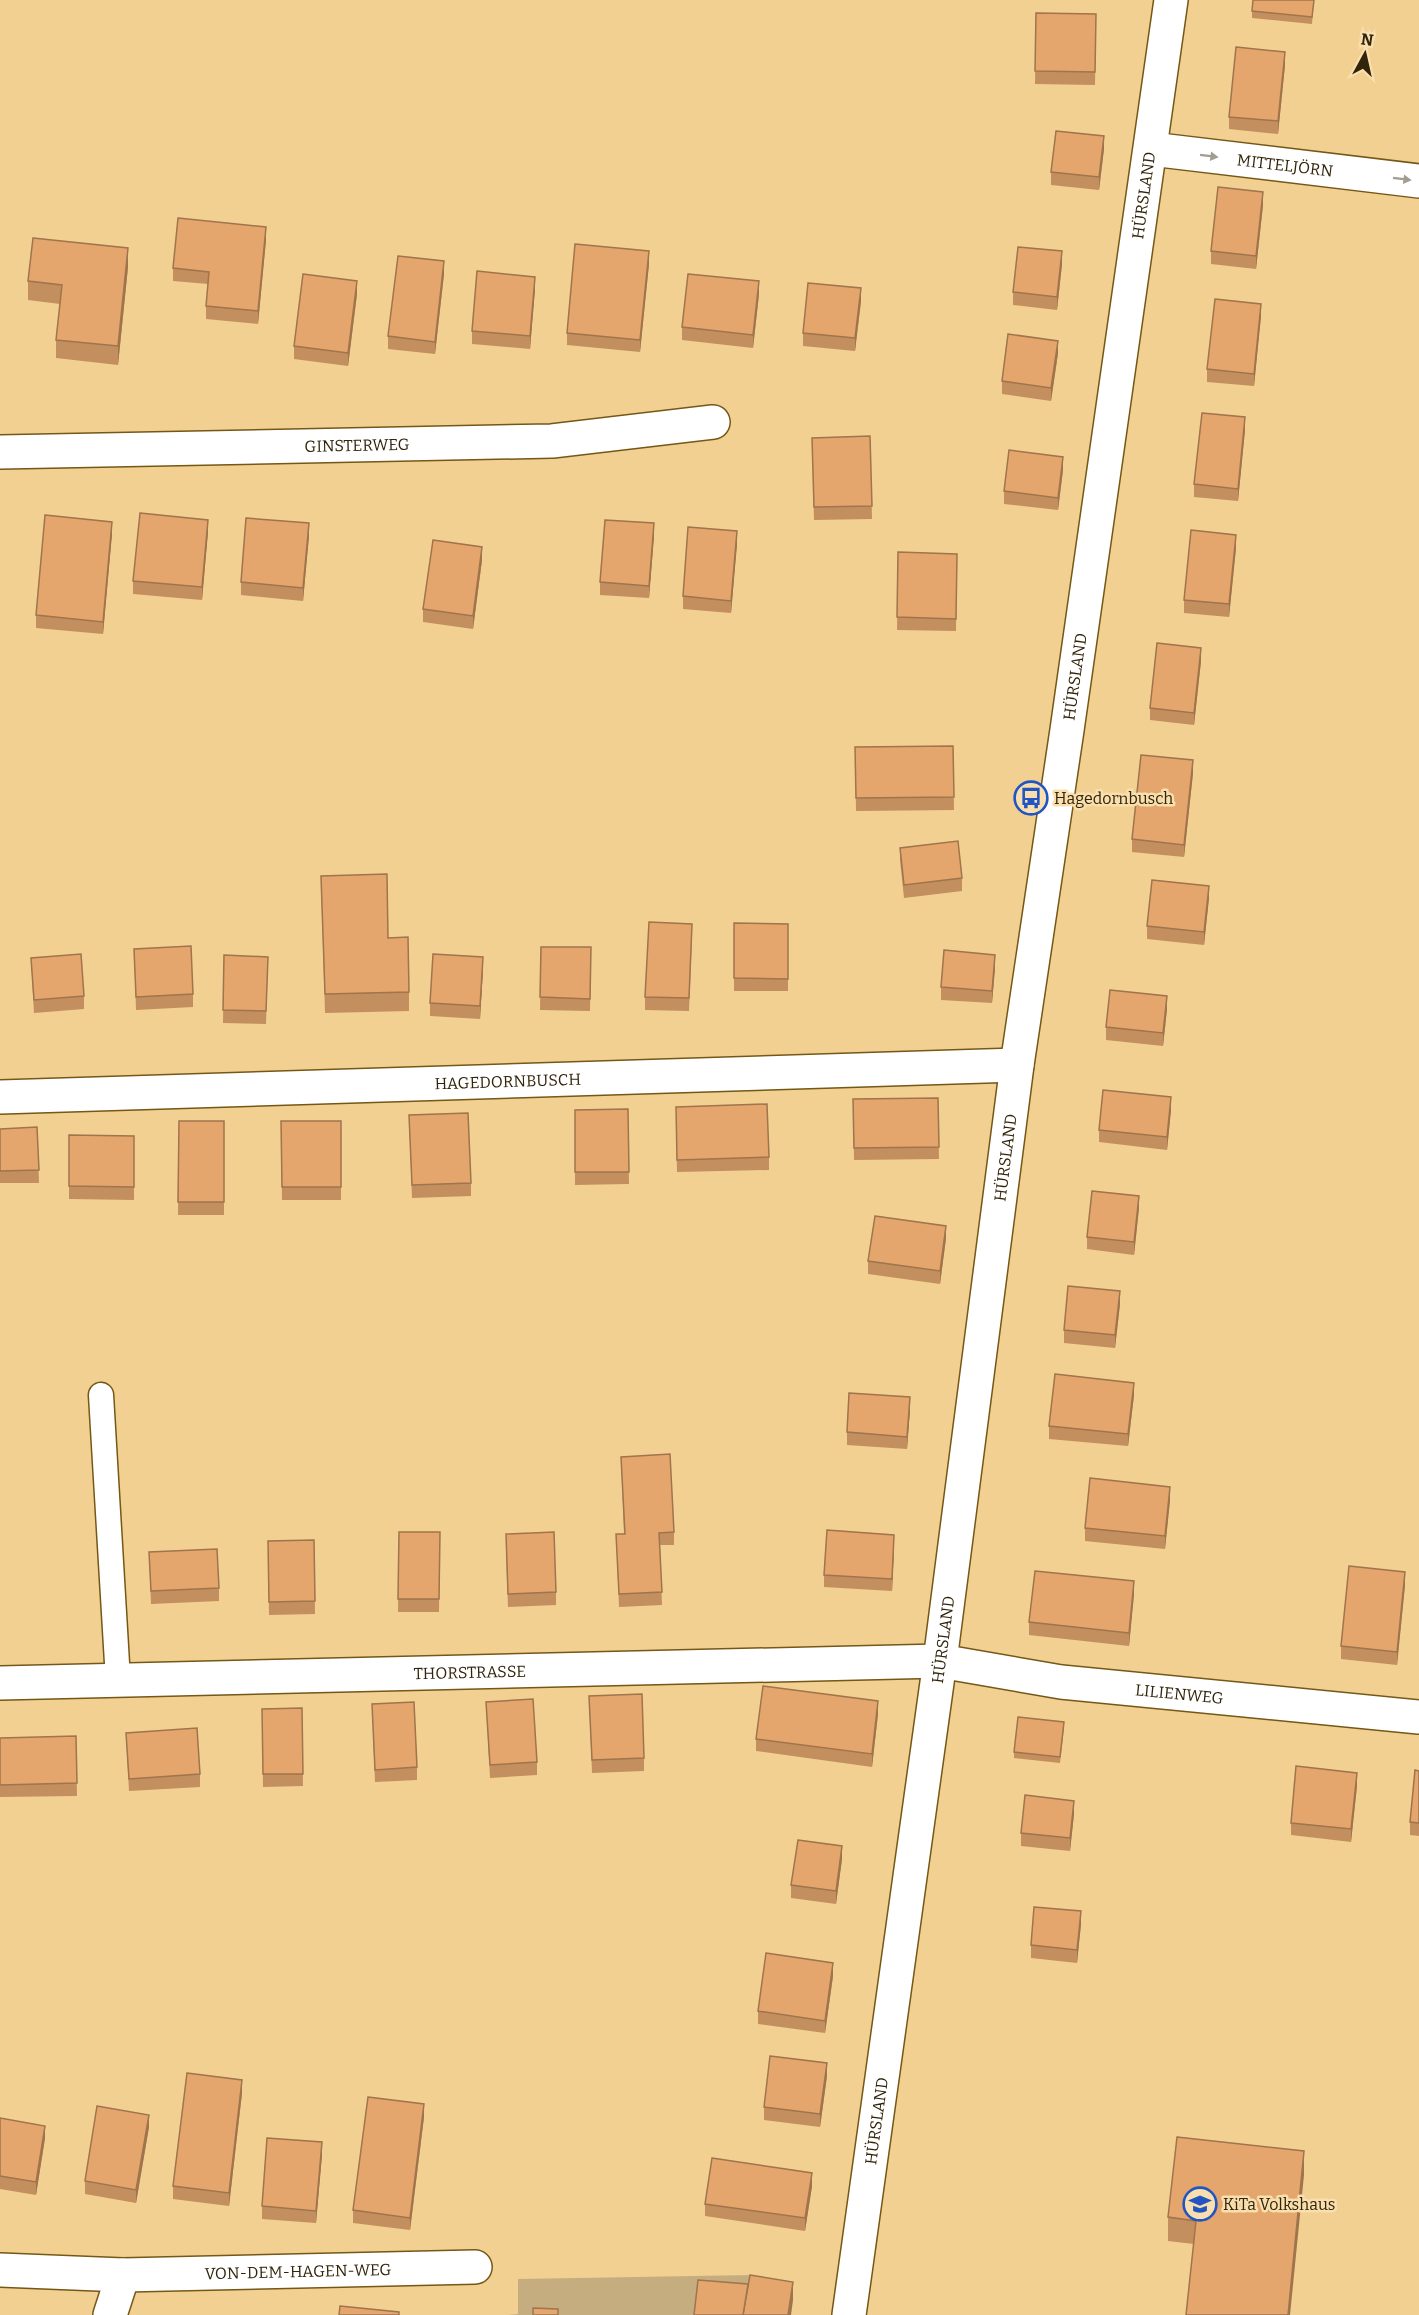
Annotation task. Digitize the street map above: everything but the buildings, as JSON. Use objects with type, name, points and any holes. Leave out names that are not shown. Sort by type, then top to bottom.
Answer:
[{"type":"street","name":"HÜRSLAND","points":[[849,2315],[940,1660],[1017,1065],[1171,0]]},
{"type":"street","name":"MITTELJÖRN","points":[[1151,149],[1419,181]]},
{"type":"street","name":"GINSTERWEG","points":[[0,452],[552,441],[713,422]]},
{"type":"street","name":"HAGEDORNBUSCH","points":[[0,1097],[1017,1065]]},
{"type":"street","name":"THORSTRASSE","points":[[0,1683],[940,1660]]},
{"type":"street","name":"LILIENWEG","points":[[940,1660],[1061,1682],[1419,1717]]},
{"type":"street","name":"VON-DEM-HAGEN-WEG","points":[[0,2270],[123,2275],[475,2267]]},
{"type":"street","points":[[110,2315],[123,2275]]},
{"type":"lane","points":[[101,1395],[118,1680]]},
{"type":"shaded area","points":[[752,2275],[750,2291],[695,2315],[508,2315],[518,2314],[518,2279]]},
{"type":"place","name":"Hagedornbusch","points":[[1031,798]]},
{"type":"place","name":"KiTa Volkshaus","points":[[1200,2204]]}]
